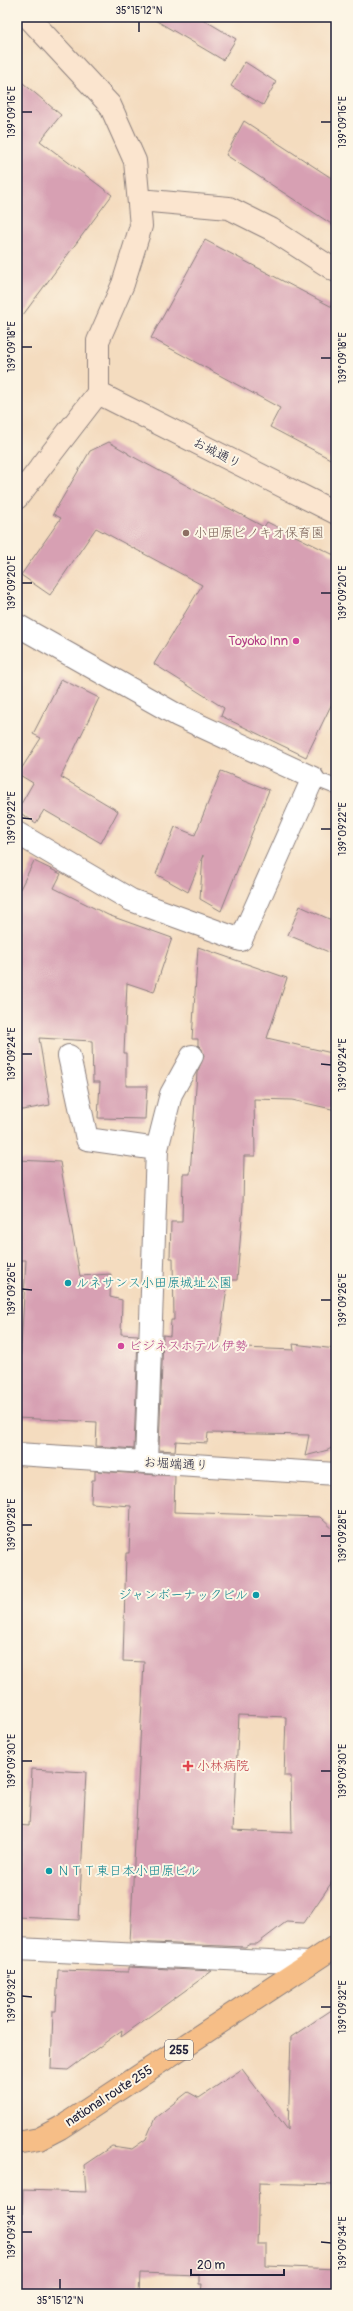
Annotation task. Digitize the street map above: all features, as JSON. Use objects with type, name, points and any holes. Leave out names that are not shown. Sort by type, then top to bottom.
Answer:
[{"type":"highway","name":"national route 255","points":[[17,2143],[39,2138],[60,2128],[336,1946]]},
{"type":"street","points":[[17,498],[98,394],[98,341],[123,284],[142,226],[135,161],[110,105],[28,17]]},
{"type":"street","points":[[139,200],[229,208],[271,229],[336,271]]},
{"type":"street","name":"お城通り","points":[[98,394],[336,513]]},
{"type":"street","points":[[17,626],[177,715],[313,778],[241,940],[131,900],[17,833]]},
{"type":"street","points":[[69,1056],[87,1139],[157,1149]]},
{"type":"street","points":[[146,1462],[157,1149],[171,1094],[192,1056]]},
{"type":"street","name":"お堀端通り","points":[[17,1454],[336,1474]]},
{"type":"street","points":[[17,1949],[310,1963]]},
{"type":"lane","points":[[313,778],[336,787]]},
{"type":"building","points":[[150,17],[199,17],[236,39],[223,60]]},
{"type":"building","points":[[245,62],[276,82],[263,105],[231,86]]},
{"type":"building","points":[[17,78],[61,115],[40,141],[112,195],[17,323]]},
{"type":"building","points":[[244,121],[336,181],[336,227],[226,155]]},
{"type":"building","points":[[205,240],[336,309],[336,462],[270,427],[280,408],[151,338]]},
{"type":"building","points":[[109,442],[128,454],[264,527],[267,522],[336,556],[336,695],[306,757],[221,716],[224,708],[154,664],[202,585],[96,528],[50,595],[21,575],[61,518],[53,514],[90,451]]},
{"type":"building","points":[[61,679],[99,698],[61,777],[118,811],[101,843],[44,810],[36,823],[17,811],[33,783],[18,774],[41,738],[33,734]]},
{"type":"building","points":[[221,771],[269,790],[221,911],[200,899],[203,855],[188,892],[156,874],[175,827],[195,835]]},
{"type":"building","points":[[34,861],[61,874],[54,888],[108,915],[172,938],[154,992],[127,983],[124,1053],[126,1053],[126,1086],[147,1086],[145,1119],[98,1118],[100,1082],[93,1082],[92,1041],[39,1038],[50,1105],[17,1111],[17,895]]},
{"type":"building","points":[[300,906],[336,922],[336,955],[288,935]]},
{"type":"building","points":[[198,947],[287,978],[267,1038],[336,1054],[336,1110],[292,1100],[254,1099],[255,1156],[244,1156],[243,1205],[237,1280],[228,1280],[219,1347],[294,1350],[293,1344],[336,1349],[336,1445],[328,1450],[305,1456],[309,1435],[208,1433],[207,1443],[176,1441],[175,1451],[159,1450],[163,1335],[170,1336],[171,1320],[174,1320],[173,1258],[170,1258],[171,1222],[182,1222],[183,1174],[190,1174],[197,1073],[204,1056],[202,1049],[198,1045],[198,1039],[192,1039]]},
{"type":"building","points":[[17,1160],[60,1162],[80,1276],[111,1274],[110,1297],[122,1300],[121,1334],[138,1335],[134,1449],[96,1446],[97,1422],[17,1418],[26,1260],[17,1260]]},
{"type":"building","points":[[95,1471],[175,1476],[174,1512],[320,1517],[336,1532],[336,1658],[331,1789],[336,1789],[336,1876],[304,1923],[286,1922],[257,1944],[250,1944],[245,1947],[130,1942],[144,1662],[123,1661],[126,1553],[129,1553],[131,1506],[91,1503],[92,1480],[95,1480]],"holes":[[[239,1715],[286,1717],[284,1776],[291,1776],[292,1833],[233,1830]]]},
{"type":"building","name":"ＮＴＴ東日本小田原ビル","points":[[32,1769],[86,1772],[79,1920],[17,1917],[17,1825],[29,1826]]},
{"type":"building","points":[[128,1967],[212,1971],[121,2037],[122,2030],[68,2070],[51,2069],[53,2011],[56,2011],[58,1970],[128,1972]]},
{"type":"building","points":[[336,2007],[336,2185],[259,2183],[257,2244],[266,2244],[266,2266],[336,2269],[336,2294],[201,2294],[202,2284],[199,2284],[199,2275],[140,2273],[139,2294],[17,2294],[17,2254],[21,2254],[23,2190],[86,2192],[84,2165],[112,2146],[132,2149],[146,2139],[155,2118],[188,2092],[199,2098],[242,2069],[288,2130],[291,2037]]},
{"type":"place","name":"小田原ピノキオ保育園","points":[[186,533]]},
{"type":"place","name":"Toyoko Inn","points":[[296,641]]},
{"type":"place","name":"ルネサンス小田原城址公園","points":[[68,1283]]},
{"type":"place","name":"ビジネスホテル 伊勢","points":[[121,1346]]},
{"type":"place","name":"ジャンボーナックビル","points":[[256,1595]]},
{"type":"place","name":"小林病院","points":[[188,1766]]},
{"type":"place","name":"ＮＴＴ東日本小田原ビル","points":[[49,1871]]}]
